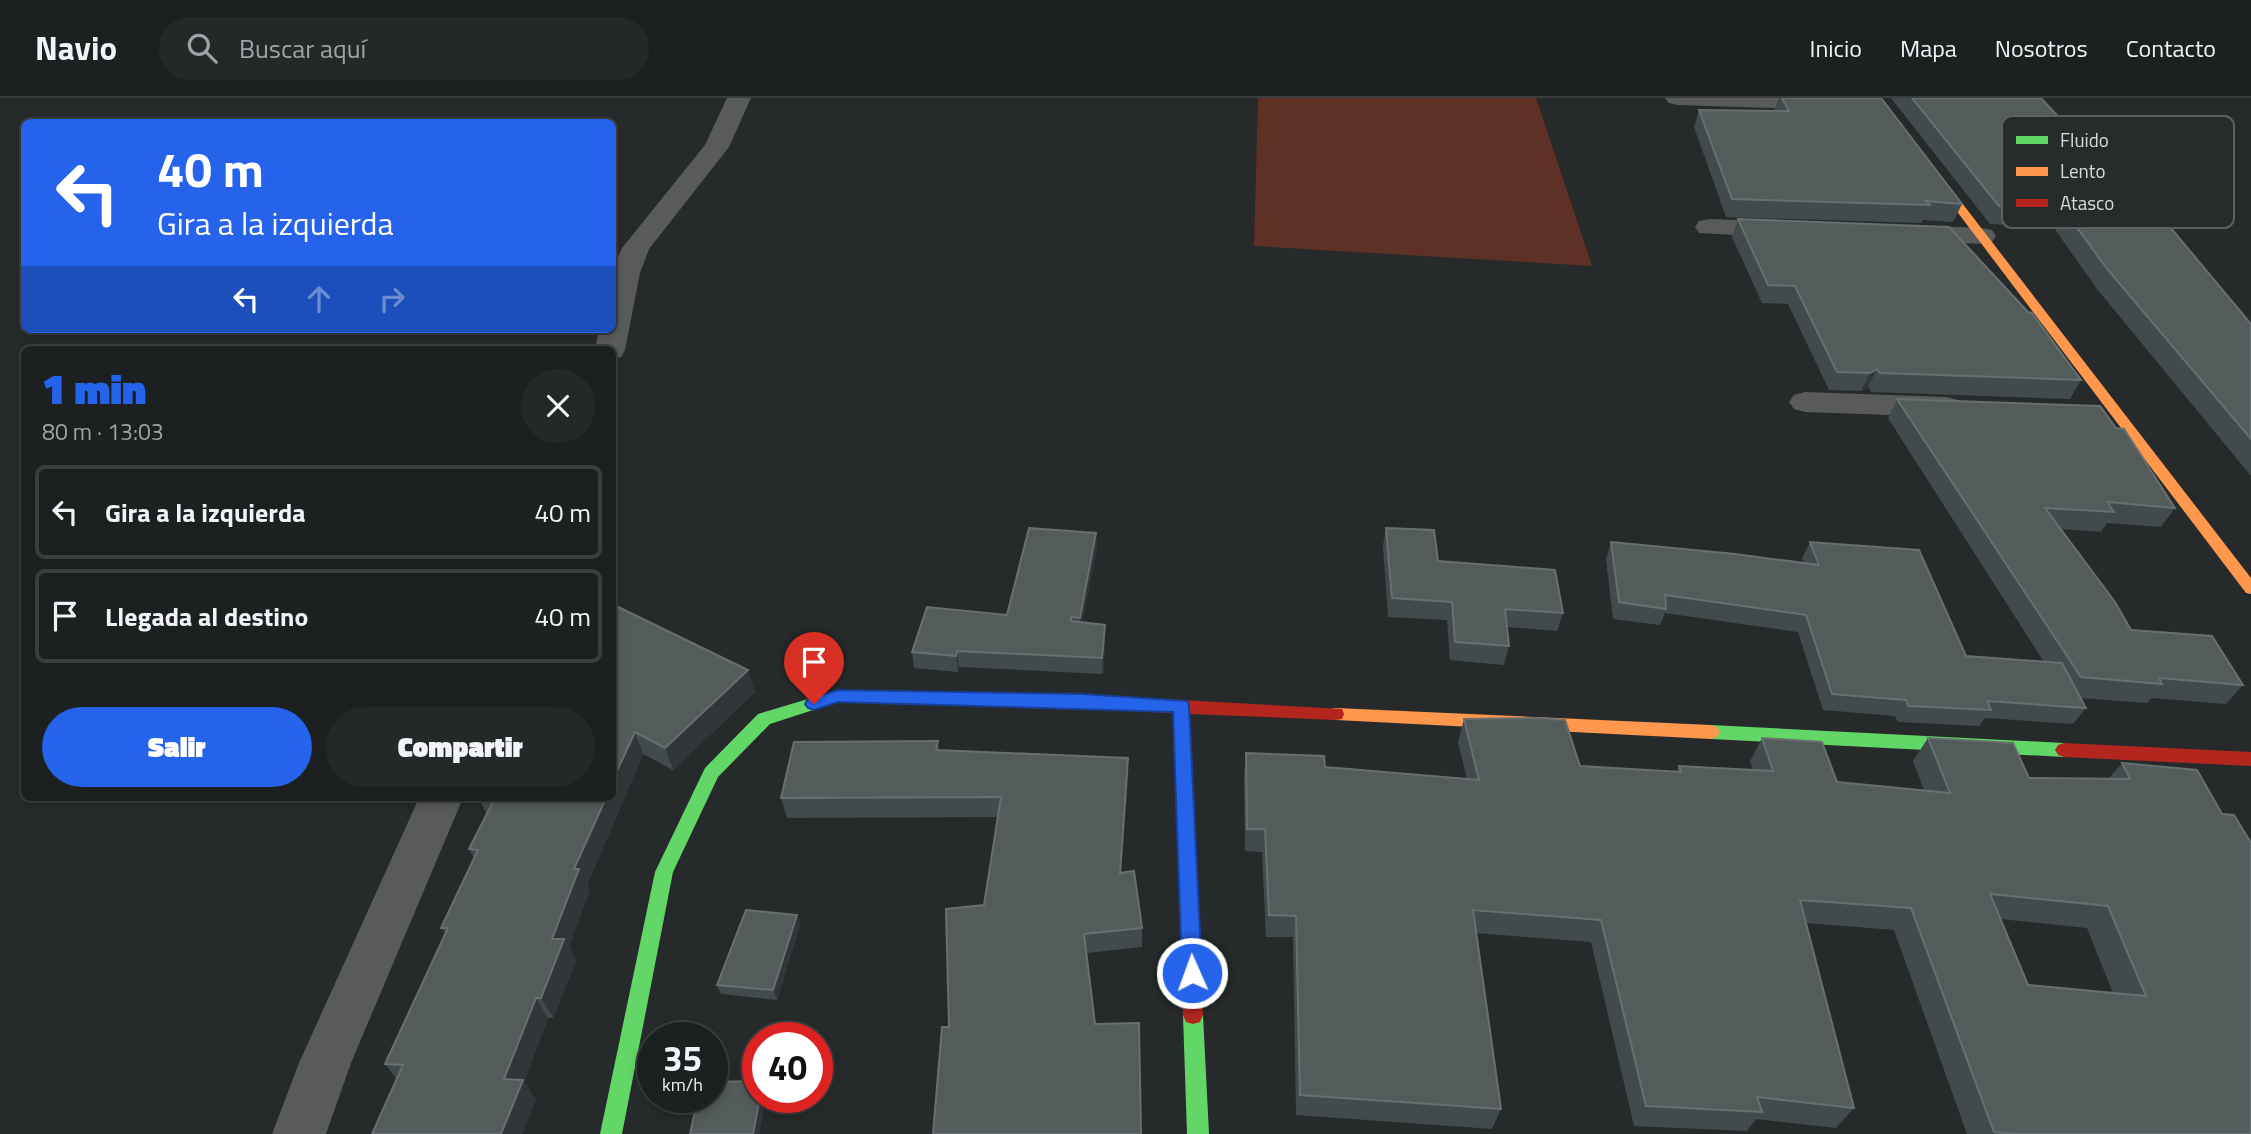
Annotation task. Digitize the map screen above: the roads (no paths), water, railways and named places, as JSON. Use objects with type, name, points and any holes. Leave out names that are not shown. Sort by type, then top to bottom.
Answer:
[{"type":"street","points":[[616,321],[626,273],[636,248],[717,147],[740,98]]},
{"type":"street","points":[[1677,98],[1879,101],[2251,589]]},
{"type":"street","points":[[1709,227],[1818,231]]},
{"type":"street","points":[[1873,232],[1982,236]]},
{"type":"street","points":[[1805,402],[1981,408]]},
{"type":"street","points":[[2076,411],[2117,413]]},
{"type":"street","points":[[611,1134],[664,872],[711,773],[764,719],[838,696],[1083,701],[2251,758]]},
{"type":"street","points":[[1181,706],[1198,1134]]},
{"type":"street","points":[[299,1134],[324,1063],[440,801]]}]
